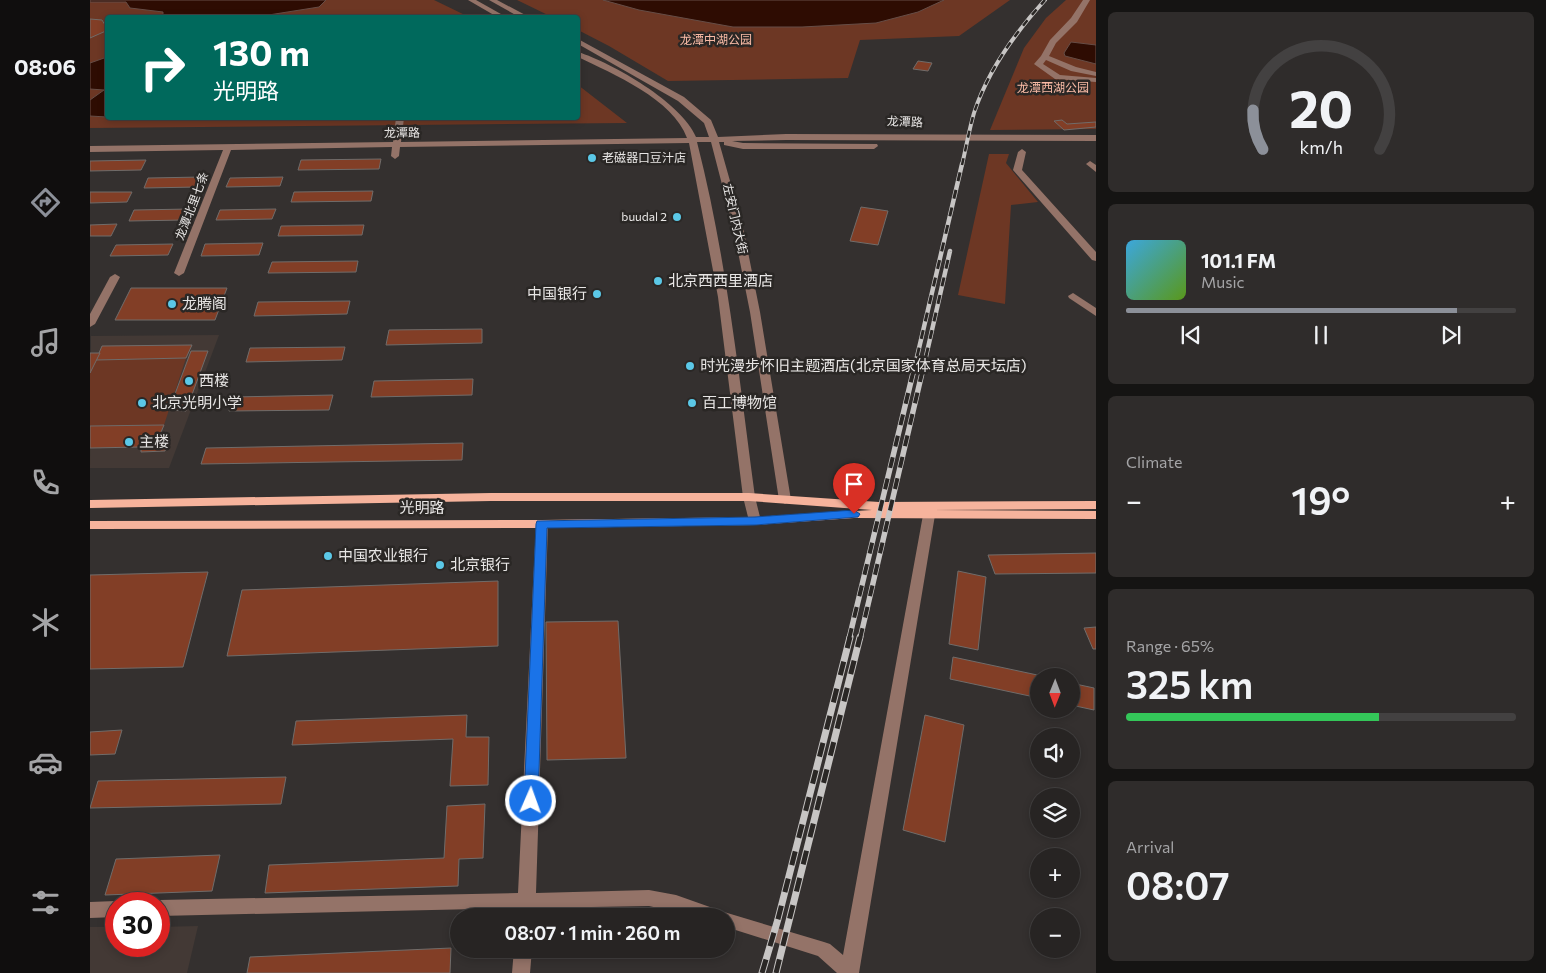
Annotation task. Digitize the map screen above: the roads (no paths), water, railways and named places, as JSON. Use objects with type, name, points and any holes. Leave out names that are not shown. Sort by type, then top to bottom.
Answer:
[{"type":"main road","name":"光明路","points":[[90,504],[491,497],[749,497],[878,506],[1096,505]]},
{"type":"main road","name":"光明路","points":[[90,525],[542,524],[755,521],[854,514],[1096,515]]},
{"type":"street","points":[[471,0],[499,15]]},
{"type":"street","points":[[492,0],[522,15]]},
{"type":"street","points":[[1087,0],[1075,19],[1057,36],[1045,57],[1038,64],[1058,77],[1096,80]]},
{"type":"street","name":"左安门内大街","points":[[580,42],[681,99],[708,122],[715,140],[738,227],[755,312],[785,500]]},
{"type":"street","name":"左安门内大街","points":[[580,55],[626,80],[667,106],[684,122],[690,132],[712,227],[749,497],[755,521]]},
{"type":"street","points":[[1045,57],[1067,66],[1096,74]]},
{"type":"street","points":[[394,156],[400,120]]},
{"type":"street","name":"龙潭路","points":[[715,140],[739,133],[888,133],[942,136],[1096,134]]},
{"type":"street","name":"龙潭路","points":[[90,149],[692,141],[740,137],[954,140],[1096,138]]},
{"type":"street","name":"龙潭路","points":[[715,140],[743,146],[952,148],[1096,145]]},
{"type":"street","name":"龙潭北里七条","points":[[179,273],[228,148]]},
{"type":"street","points":[[1022,152],[1017,170],[1096,258]]},
{"type":"street","points":[[90,324],[115,278]]},
{"type":"street","points":[[1073,296],[1096,313]]},
{"type":"street","points":[[850,973],[929,515]]},
{"type":"street","points":[[542,524],[527,908],[649,898],[692,908]]},
{"type":"street","points":[[170,908],[450,908]]},
{"type":"street","points":[[90,910],[105,909]]},
{"type":"street","points":[[735,922],[824,950],[850,973]]},
{"type":"street","points":[[521,973],[522,958]]},
{"type":"railway","points":[[962,165],[974,113],[987,82],[1013,39],[1045,0]]},
{"type":"railway","points":[[913,374],[962,164]]},
{"type":"railway","points":[[922,374],[950,251]]},
{"type":"railway","points":[[849,639],[913,373]]},
{"type":"railway","points":[[860,639],[922,373]]},
{"type":"railway","points":[[762,973],[778,919],[850,637]]},
{"type":"railway","points":[[776,973],[860,637]]},
{"type":"place","name":"老磁器口豆汁店","points":[[592,158]]},
{"type":"place","name":"buudal 2","points":[[677,217]]},
{"type":"place","name":"北京西西里酒店","points":[[658,281]]},
{"type":"place","name":"中国银行","points":[[597,294]]},
{"type":"place","name":"龙腾阁","points":[[172,304]]},
{"type":"place","name":"时光漫步怀旧主题酒店(北京国家体育总局天坛店)","points":[[690,366]]},
{"type":"place","name":"西楼","points":[[189,381]]},
{"type":"place","name":"北京光明小学","points":[[142,403]]},
{"type":"place","name":"百工博物馆","points":[[692,403]]},
{"type":"place","name":"主楼","points":[[129,442]]},
{"type":"place","name":"中国农业银行","points":[[328,556]]},
{"type":"place","name":"北京银行","points":[[440,565]]},
{"type":"park label","name":"龙潭中湖公园","points":[[716,40]]},
{"type":"park label","name":"龙潭西湖公园","points":[[1053,88]]}]
